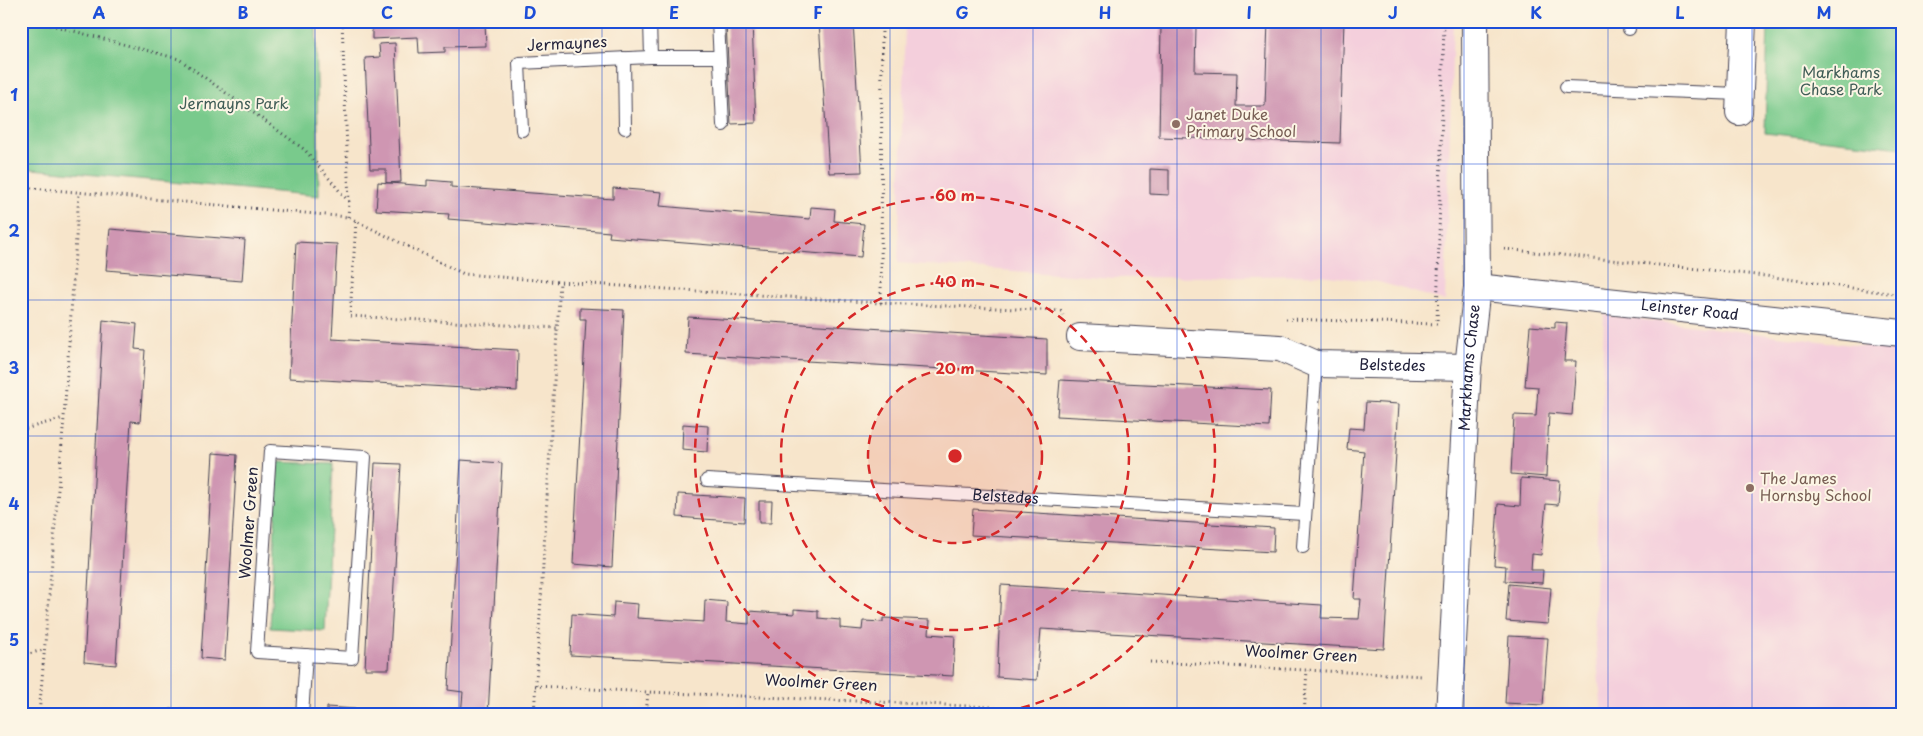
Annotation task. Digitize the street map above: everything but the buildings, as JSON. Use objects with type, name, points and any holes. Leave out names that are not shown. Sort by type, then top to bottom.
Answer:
[{"type":"street","name":"Markhams Chase","points":[[1448,715],[1468,367],[1477,287],[1474,21]]},
{"type":"street","points":[[1739,103],[1743,21]]},
{"type":"street","name":"Leinster Road","points":[[1477,287],[1902,333]]},
{"type":"street","name":"Belstedes","points":[[1080,337],[1280,348],[1316,364],[1468,367]]},
{"type":"lane","points":[[650,21],[650,57]]},
{"type":"lane","points":[[718,21],[723,125]]},
{"type":"lane","name":"Jermaynes","points":[[522,130],[519,63],[650,57],[720,57]]},
{"type":"lane","name":"Jermaynes","points":[[624,58],[625,128]]},
{"type":"lane","points":[[1566,87],[1739,103]]},
{"type":"lane","points":[[1302,547],[1316,364]]},
{"type":"lane","name":"Woolmer Green","points":[[270,451],[365,457],[352,658],[306,655],[258,652],[270,451]]},
{"type":"lane","name":"Belstedes","points":[[707,480],[1304,514]]},
{"type":"lane","points":[[302,715],[306,655]]},
{"type":"path","points":[[36,21],[179,59],[305,150],[349,202]]},
{"type":"path","points":[[342,21],[348,217]]},
{"type":"path","points":[[881,303],[882,21]]},
{"type":"path","points":[[1280,319],[1437,324],[1444,21]]},
{"type":"path","points":[[21,187],[348,217],[464,274],[881,303],[1065,311]]},
{"type":"path","points":[[39,715],[64,418],[79,193]]},
{"type":"path","points":[[356,222],[350,316],[557,328]]},
{"type":"path","points":[[1495,248],[1766,276],[1902,295]]},
{"type":"path","points":[[534,715],[560,282]]},
{"type":"path","points":[[1046,310],[1061,311],[1080,337]]},
{"type":"path","points":[[21,430],[64,418]]},
{"type":"path","points":[[21,621],[23,656],[21,682]]},
{"type":"path","points":[[23,656],[44,650]]},
{"type":"path","name":"Woolmer Green","points":[[1150,662],[1451,677]]},
{"type":"path","points":[[1304,715],[1307,670]]},
{"type":"path","name":"Woolmer Green","points":[[535,686],[992,707],[1014,715]]},
{"type":"path","points":[[646,715],[648,692]]},
{"type":"shaded area","name":"Janet Duke Primary School","points":[[905,21],[1453,21],[1445,301],[1379,282],[1320,275],[1114,278],[898,263]]},
{"type":"shaded area","name":"The James Hornsby School","points":[[1604,315],[1902,351],[1902,715],[1602,715],[1594,624]]},
{"type":"green space","name":"Jermayns Park","points":[[22,21],[316,21],[319,196],[21,168]]},
{"type":"green space","name":"Markhams Chase Park","points":[[1768,21],[1902,21],[1902,148],[1765,133]]},
{"type":"green space","points":[[278,462],[333,464],[325,631],[270,628]]},
{"type":"place","name":"Janet Duke Primary School","points":[[1176,124]]},
{"type":"place","name":"The James Hornsby School","points":[[1750,488]]}]
